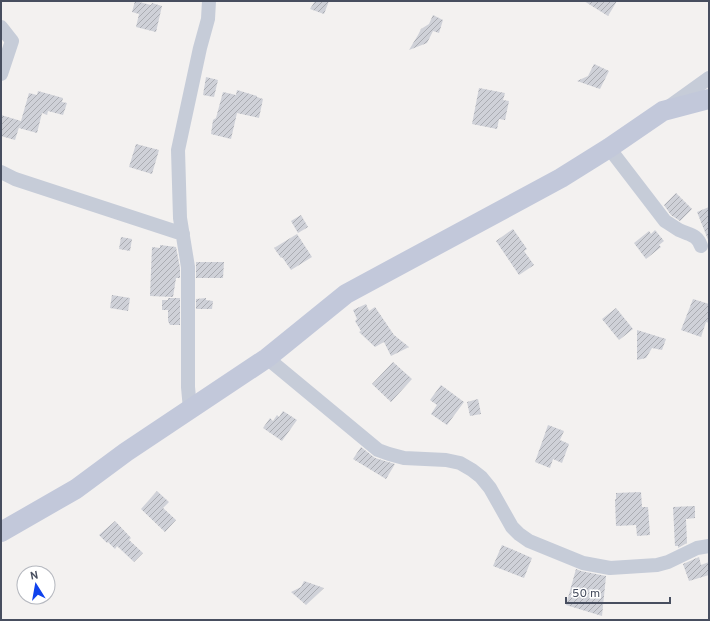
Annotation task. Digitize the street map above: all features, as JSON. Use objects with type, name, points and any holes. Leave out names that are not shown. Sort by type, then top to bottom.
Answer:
[{"type":"main road","points":[[1,532],[76,489],[126,452],[267,358],[346,294],[561,178],[609,148],[663,111],[709,99]]},
{"type":"street","points":[[190,409],[188,387],[188,267],[180,218],[178,150],[200,48],[208,19],[209,1]]},
{"type":"street","points":[[1,28],[12,41],[1,74]]},
{"type":"street","points":[[663,111],[709,78]]},
{"type":"street","points":[[609,148],[665,221],[678,229],[695,236],[701,246]]},
{"type":"street","points":[[1,172],[15,179],[183,234]]},
{"type":"street","points":[[267,358],[378,450],[404,458],[446,460],[460,463],[472,470],[481,477],[490,488],[512,527],[529,541],[583,563],[610,568],[657,565],[668,562],[697,548],[709,546]]},
{"type":"building","points":[[135,1],[162,6],[156,32],[136,27],[139,14],[132,12]]},
{"type":"building","points":[[315,1],[329,1],[324,14],[310,9]]},
{"type":"building","points":[[584,1],[617,1],[608,16]]},
{"type":"building","points":[[433,15],[443,20],[439,33],[433,31],[427,43],[409,50],[421,29],[429,24]]},
{"type":"building","points":[[594,64],[609,71],[600,89],[577,81],[588,76]]},
{"type":"building","points":[[206,77],[218,80],[214,97],[203,95]]},
{"type":"building","points":[[479,88],[505,93],[503,100],[509,101],[505,120],[499,119],[497,129],[472,124]]},
{"type":"building","points":[[237,90],[263,99],[259,118],[237,113],[231,139],[211,134],[213,120],[216,118],[223,92],[236,95]]},
{"type":"building","points":[[38,91],[63,98],[62,102],[67,103],[63,115],[48,111],[47,115],[42,113],[37,133],[19,128],[29,93],[37,95]]},
{"type":"building","points":[[1,115],[21,121],[15,140],[1,136]]},
{"type":"building","points":[[136,144],[159,150],[152,174],[129,167]]},
{"type":"building","points":[[676,193],[692,209],[680,221],[671,215],[664,205]]},
{"type":"building","points":[[709,207],[709,242],[697,212]]},
{"type":"building","points":[[301,215],[308,227],[298,233],[291,221]]},
{"type":"building","points":[[513,229],[527,249],[524,251],[534,265],[519,275],[496,241]]},
{"type":"building","points":[[655,230],[664,241],[659,245],[661,247],[646,259],[634,243],[649,231],[651,234]]},
{"type":"building","points":[[297,234],[312,257],[291,270],[274,248]]},
{"type":"building","points":[[121,237],[132,239],[130,251],[119,249]]},
{"type":"building","points":[[160,245],[176,247],[180,268],[180,278],[176,278],[173,297],[150,296],[152,247],[160,248]]},
{"type":"building","points":[[196,262],[224,262],[223,278],[196,278]]},
{"type":"building","points":[[112,295],[130,298],[128,311],[110,308]]},
{"type":"building","points":[[168,298],[180,298],[180,325],[170,325],[168,321],[168,310],[162,310],[162,300],[168,300]]},
{"type":"building","points":[[206,298],[206,300],[213,301],[212,309],[196,309],[196,299]]},
{"type":"building","points":[[693,299],[709,304],[709,323],[706,322],[701,337],[681,330]]},
{"type":"building","points":[[366,304],[369,311],[375,307],[394,335],[409,347],[391,356],[384,342],[375,347],[359,332],[361,331],[355,321],[357,319],[353,310]]},
{"type":"building","points":[[616,308],[633,329],[619,340],[602,319]]},
{"type":"building","points":[[637,330],[666,339],[662,350],[652,348],[646,358],[637,360]]},
{"type":"building","points":[[393,362],[412,379],[391,402],[372,384]]},
{"type":"building","points":[[441,385],[464,402],[447,425],[431,414],[437,405],[430,400]]},
{"type":"building","points":[[478,399],[481,414],[470,416],[467,402]]},
{"type":"building","points":[[283,411],[297,420],[282,441],[263,428],[270,418],[273,421],[277,415],[279,417]]},
{"type":"building","points":[[548,425],[564,431],[560,440],[569,444],[562,463],[553,459],[550,468],[535,462]]},
{"type":"building","points":[[361,447],[375,458],[395,464],[386,479],[353,459]]},
{"type":"building","points":[[157,491],[169,502],[163,508],[176,520],[165,532],[141,509]]},
{"type":"building","points":[[641,492],[642,507],[648,507],[650,535],[637,536],[636,525],[616,526],[615,499],[616,493]]},
{"type":"building","points":[[695,506],[695,518],[686,519],[687,543],[678,548],[678,546],[675,546],[673,507]]},
{"type":"building","points":[[115,521],[131,538],[129,540],[143,553],[134,562],[117,546],[115,549],[99,535]]},
{"type":"building","points":[[502,545],[532,558],[524,578],[493,566]]},
{"type":"building","points":[[699,557],[701,565],[709,562],[709,575],[689,581],[683,564]]},
{"type":"building","points":[[576,569],[606,576],[602,616],[566,605]]},
{"type":"building","points":[[304,581],[324,588],[306,605],[291,592],[301,587]]}]
